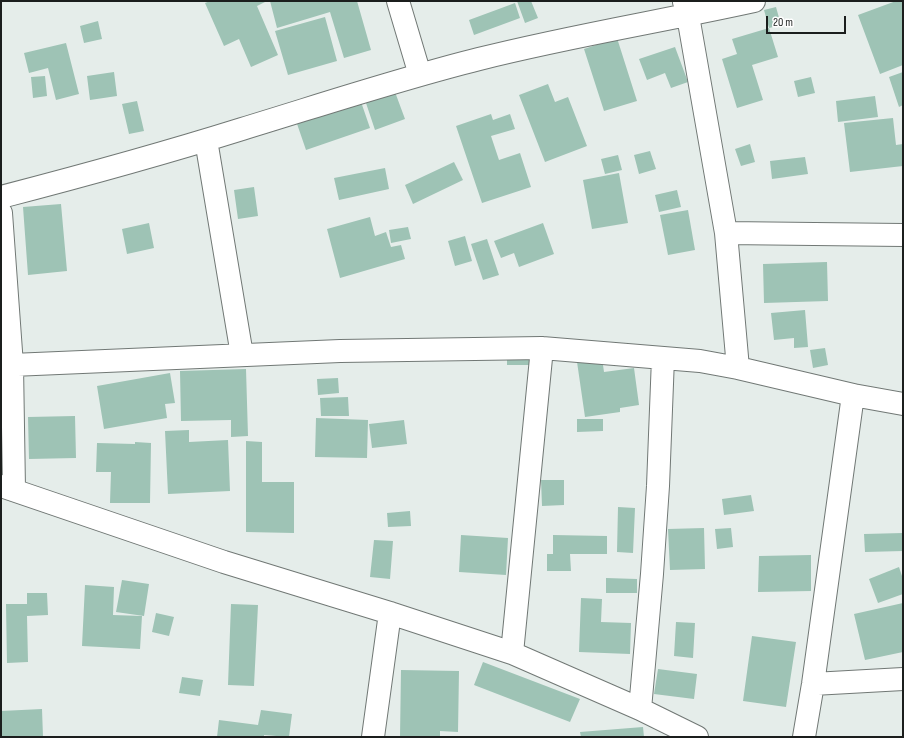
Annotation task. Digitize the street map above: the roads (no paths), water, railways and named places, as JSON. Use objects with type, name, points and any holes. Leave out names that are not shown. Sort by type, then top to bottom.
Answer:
[{"type":"street","points":[[398,1],[420,75]]},
{"type":"street","points":[[1,197],[206,140],[420,75],[478,59],[634,25],[686,8],[754,1]]},
{"type":"street","points":[[686,8],[726,233],[738,368]]},
{"type":"street","points":[[206,140],[242,354]]},
{"type":"street","points":[[1,213],[12,365],[7,487],[224,562],[390,613],[512,653],[640,709],[697,737]]},
{"type":"street","points":[[726,233],[903,235]]},
{"type":"street","points":[[512,653],[542,348]]},
{"type":"street","points":[[12,365],[242,354],[542,348],[700,361],[738,368],[853,395],[903,404]]},
{"type":"street","points":[[640,709],[656,530],[663,358]]},
{"type":"street","points":[[804,737],[813,684],[853,395]]},
{"type":"street","points":[[373,737],[390,613]]},
{"type":"street","points":[[813,684],[903,679]]}]
